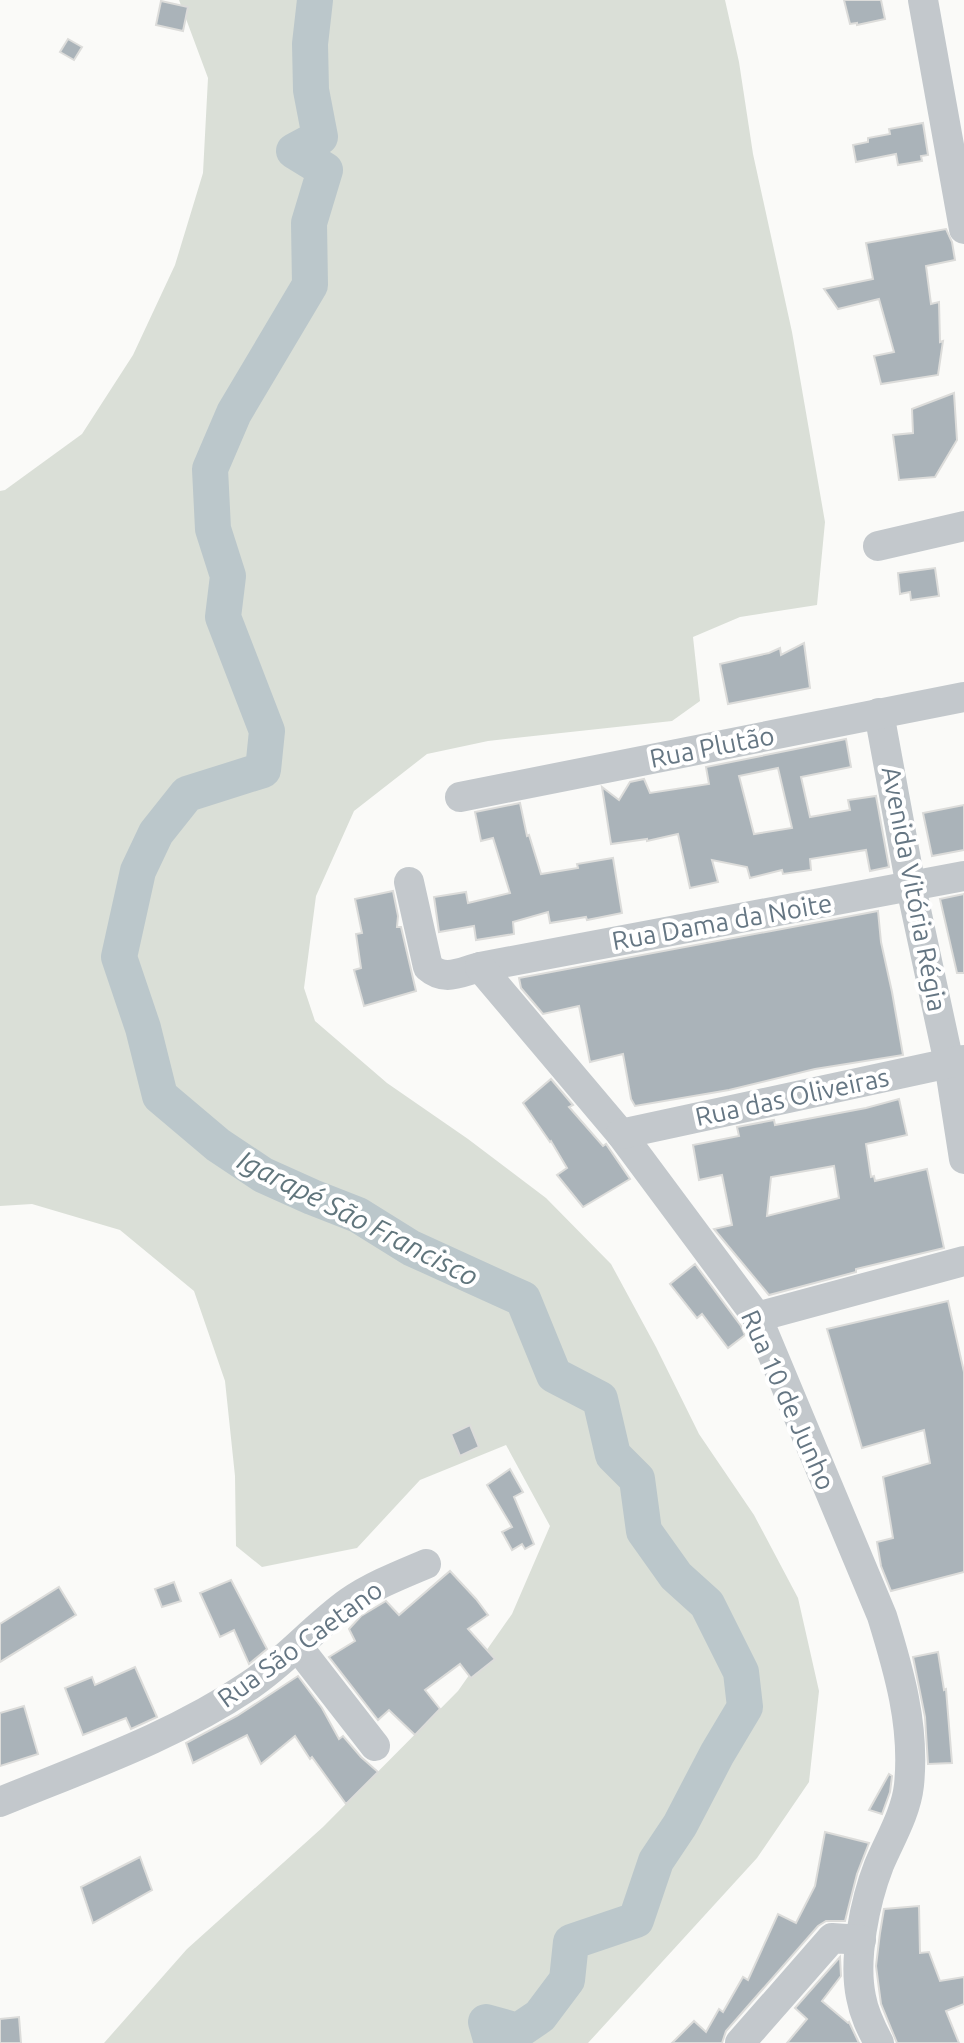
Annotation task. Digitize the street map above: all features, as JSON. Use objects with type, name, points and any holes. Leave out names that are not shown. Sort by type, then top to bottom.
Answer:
[{"type":"street","points":[[923,0],[964,229]]},
{"type":"street","points":[[878,546],[964,526]]},
{"type":"street","name":"Rua Plutão","points":[[460,797],[964,697]]},
{"type":"street","name":"Avenida Vitória Régia","points":[[879,713],[911,887],[957,1061],[964,1159]]},
{"type":"street","name":"Rua Dama da Noite","points":[[480,967],[964,876]]},
{"type":"street","points":[[409,882],[428,967],[436,974],[446,976],[480,967]]},
{"type":"street","name":"Rua 10 de Junho","points":[[480,967],[621,1134],[757,1317],[882,1616],[908,1713],[910,1768],[906,1804],[873,1883],[861,1940],[860,1995],[866,2018],[879,2043]]},
{"type":"street","name":"Rua das Oliveiras","points":[[621,1134],[957,1061]]},
{"type":"street","points":[[757,1317],[964,1261]]},
{"type":"street","name":"Rua São Caetano","points":[[0,1802],[118,1755],[187,1722],[251,1684],[351,1601],[391,1578],[426,1564]]},
{"type":"street","points":[[298,1647],[375,1746]]},
{"type":"street","points":[[740,2043],[832,1938],[861,1940]]},
{"type":"shaded area","points":[[179,0],[725,0],[739,62],[753,154],[792,332],[825,522],[817,605],[740,617],[693,637],[700,701],[672,721],[488,741],[427,754],[354,811],[316,896],[304,988],[315,1021],[387,1083],[546,1198],[611,1264],[699,1434],[754,1515],[798,1598],[819,1691],[809,1782],[757,1858],[588,2043],[104,2043],[187,1949],[323,1827],[458,1691],[512,1614],[550,1526],[506,1445],[420,1480],[357,1548],[262,1567],[236,1546],[235,1476],[225,1381],[194,1291],[120,1230],[32,1204],[0,1206],[0,491],[82,434],[133,355],[175,265],[203,173],[208,78]]},
{"type":"building","points":[[844,0],[881,0],[885,19],[850,24]]},
{"type":"building","points":[[161,1],[188,7],[183,31],[156,25]]},
{"type":"building","points":[[68,39],[82,47],[74,60],[60,52]]},
{"type":"building","points":[[923,123],[928,155],[921,156],[922,161],[898,165],[896,154],[856,162],[853,145],[868,142],[868,138],[890,134],[889,129]]},
{"type":"building","points":[[946,229],[955,260],[926,266],[931,304],[939,302],[940,342],[943,341],[938,375],[881,384],[874,356],[894,352],[879,299],[838,309],[824,289],[873,279],[866,243]]},
{"type":"building","points":[[954,393],[957,440],[935,477],[899,480],[893,435],[913,433],[912,409]]},
{"type":"building","points":[[935,568],[939,596],[911,600],[910,592],[900,594],[898,573]]},
{"type":"building","points":[[804,643],[810,688],[728,704],[720,664],[780,648],[781,655]]},
{"type":"building","points":[[846,739],[851,767],[801,777],[810,817],[850,810],[848,800],[876,796],[889,867],[870,871],[866,850],[810,859],[811,870],[783,874],[782,870],[750,878],[747,867],[712,860],[718,882],[690,888],[678,834],[611,844],[602,787],[619,800],[630,782],[644,779],[650,793],[709,784],[706,767]],"holes":[[[778,768],[792,828],[754,834],[739,776]]]},
{"type":"building","points":[[520,803],[527,836],[541,874],[613,858],[622,913],[550,923],[548,912],[513,922],[514,934],[476,940],[474,926],[439,932],[434,897],[466,892],[468,903],[510,893],[493,838],[481,841],[475,812]]},
{"type":"building","points":[[964,805],[964,850],[932,856],[923,813]]},
{"type":"building","points":[[393,891],[397,927],[401,927],[416,991],[364,1006],[354,970],[361,968],[356,934],[362,933],[355,899]]},
{"type":"building","points":[[964,894],[964,973],[957,973],[940,899]]},
{"type":"building","points":[[878,911],[903,1055],[815,1069],[729,1090],[635,1106],[623,1054],[590,1062],[579,1006],[543,1014],[521,988],[519,978]]},
{"type":"building","points":[[551,1079],[573,1105],[569,1107],[603,1146],[606,1144],[630,1179],[583,1207],[557,1175],[567,1168],[523,1103]]},
{"type":"building","points":[[899,1099],[907,1135],[866,1144],[871,1177],[874,1176],[875,1181],[927,1169],[944,1248],[856,1269],[856,1272],[769,1295],[714,1229],[732,1225],[722,1175],[699,1180],[693,1145],[739,1136],[737,1127],[774,1120],[775,1125]],"holes":[[[834,1166],[839,1198],[767,1216],[771,1177]]]},
{"type":"building","points":[[695,1264],[745,1335],[728,1348],[702,1314],[697,1318],[670,1284]]},
{"type":"building","points":[[948,1301],[964,1372],[964,1572],[891,1591],[881,1566],[877,1542],[893,1538],[883,1477],[930,1463],[924,1430],[862,1448],[827,1329]]},
{"type":"building","points":[[470,1425],[479,1447],[460,1456],[451,1434]]},
{"type":"building","points":[[510,1469],[523,1492],[514,1497],[534,1544],[525,1549],[522,1544],[512,1550],[502,1532],[512,1527],[487,1485]]},
{"type":"building","points":[[450,1571],[488,1615],[468,1629],[495,1659],[471,1678],[460,1664],[425,1690],[440,1709],[415,1735],[389,1710],[378,1720],[329,1657],[355,1641],[349,1629],[361,1616],[386,1601],[399,1615]]},
{"type":"building","points":[[231,1580],[267,1649],[249,1664],[234,1630],[220,1637],[200,1593]]},
{"type":"building","points":[[174,1582],[181,1601],[162,1607],[155,1589]]},
{"type":"building","points":[[59,1587],[76,1615],[0,1662],[0,1624]]},
{"type":"building","points":[[938,1652],[946,1689],[952,1763],[928,1764],[925,1717],[913,1657]]},
{"type":"building","points":[[135,1667],[157,1717],[131,1729],[126,1718],[83,1735],[65,1688],[92,1677],[95,1685]]},
{"type":"building","points":[[298,1676],[322,1708],[339,1739],[343,1736],[378,1772],[346,1804],[295,1736],[261,1764],[247,1735],[193,1763],[186,1743],[237,1716]]},
{"type":"building","points":[[24,1706],[38,1754],[0,1766],[0,1713]]},
{"type":"building","points":[[889,1774],[892,1776],[890,1792],[882,1814],[869,1810]]},
{"type":"building","points":[[825,1832],[869,1843],[845,1921],[826,1921],[818,1926],[726,2031],[722,2043],[672,2043],[694,2021],[706,2032],[719,2009],[723,2012],[743,1977],[748,1980],[778,1914],[796,1923],[815,1886]]},
{"type":"building","points":[[140,1857],[152,1890],[93,1923],[81,1887]]},
{"type":"building","points":[[919,1906],[920,1953],[929,1952],[940,1981],[964,1977],[964,2004],[946,2011],[959,2043],[897,2043],[881,2004],[876,1966],[884,1909]]},
{"type":"building","points":[[840,1957],[841,1976],[822,2001],[849,2022],[859,2043],[787,2043],[807,2019],[795,2008]]},
{"type":"building","points":[[19,2017],[21,2043],[0,2043],[0,2019]]},
{"type":"waterway","name":"Igarapé São Francisco","points":[[315,0],[310,44],[311,90],[320,137],[294,151],[325,170],[309,223],[310,285],[234,413],[210,469],[213,529],[228,576],[223,617],[267,731],[263,770],[187,794],[156,833],[138,871],[119,957],[143,1028],[160,1096],[218,1145],[263,1175],[358,1215],[411,1248],[523,1299],[554,1375],[600,1399],[613,1455],[637,1479],[644,1531],[676,1576],[707,1604],[741,1672],[745,1707],[680,1825],[656,1861],[636,1920],[571,1942],[567,1980],[540,2016],[518,2031],[486,2022],[492,2043]]}]
